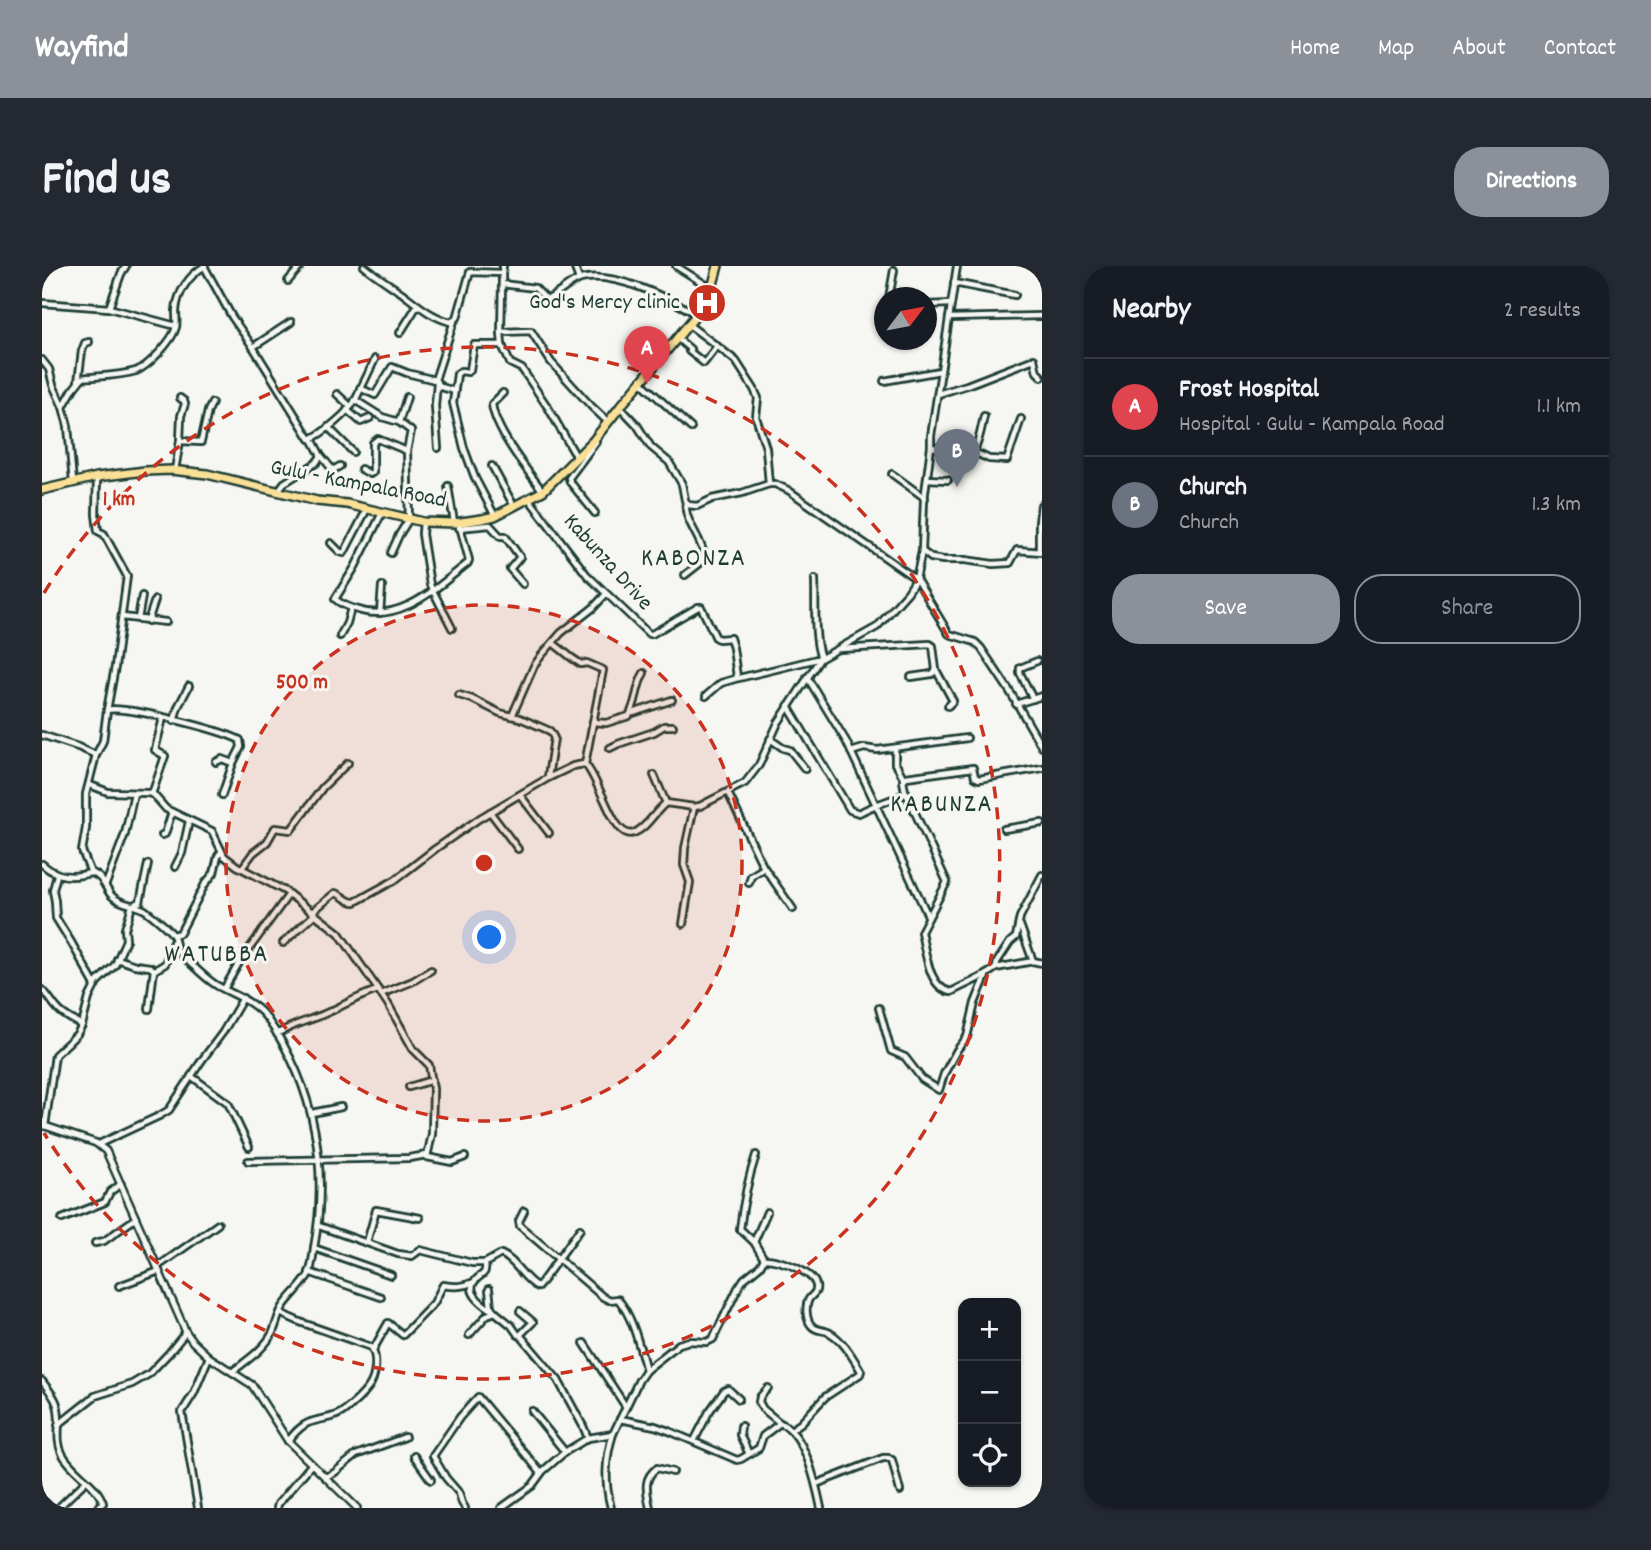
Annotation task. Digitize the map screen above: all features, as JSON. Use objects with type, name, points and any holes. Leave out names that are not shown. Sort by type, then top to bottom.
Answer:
[{"type":"main road","name":"Gulu - Kampala Road","points":[[42,490],[97,477],[175,470],[207,474],[317,501],[347,504],[423,522],[457,524],[495,516],[543,491],[578,458],[689,325],[712,288],[719,266]]},
{"type":"street","points":[[109,308],[126,266]]},
{"type":"street","points":[[63,407],[82,378],[140,369],[151,361],[170,340],[176,326],[179,297],[189,279],[204,266],[232,317],[321,456],[332,469],[340,466]]},
{"type":"street","points":[[288,281],[301,266]]},
{"type":"street","points":[[364,266],[417,306],[443,320],[454,321]]},
{"type":"street","points":[[503,266],[502,345],[510,363],[522,369],[578,458]]},
{"type":"street","points":[[574,266],[579,279]]},
{"type":"street","points":[[676,266],[712,288]]},
{"type":"street","points":[[706,696],[721,683],[821,657],[838,649],[877,627],[908,593],[916,579],[922,551],[931,436],[957,266]]},
{"type":"street","points":[[891,287],[894,270]]},
{"type":"street","points":[[438,449],[436,381],[470,272],[502,273]]},
{"type":"street","points":[[502,284],[535,288],[548,299],[579,279],[610,278],[653,293],[697,314]]},
{"type":"street","points":[[954,283],[1015,295]]},
{"type":"street","points":[[42,303],[109,308],[176,326]]},
{"type":"street","points":[[937,305],[951,304]]},
{"type":"street","points":[[400,333],[417,306]]},
{"type":"street","points":[[949,318],[1042,316]]},
{"type":"street","points":[[253,347],[291,322]]},
{"type":"street","points":[[689,325],[736,361],[754,389],[758,398],[756,417],[766,448],[769,484]]},
{"type":"street","points":[[501,332],[530,330],[551,362],[607,424],[600,438],[569,478],[595,513]]},
{"type":"street","points":[[677,338],[704,363],[717,346]]},
{"type":"street","points":[[78,383],[83,347],[89,342]]},
{"type":"street","points":[[495,516],[466,458],[453,403],[458,372],[470,370],[474,345],[502,345]]},
{"type":"street","points":[[312,439],[349,408],[375,359]]},
{"type":"street","points":[[938,394],[1034,359],[1037,372],[1042,377]]},
{"type":"street","points":[[42,360],[49,369],[63,407],[69,435],[73,482]]},
{"type":"street","points":[[360,388],[375,396],[392,367],[436,381],[443,388],[455,391]]},
{"type":"street","points":[[884,381],[940,371]]},
{"type":"street","points":[[643,379],[643,384],[691,428]]},
{"type":"street","points":[[503,393],[492,404],[496,422],[543,491]]},
{"type":"street","points":[[337,394],[360,422],[370,418]]},
{"type":"street","points":[[399,422],[407,397]]},
{"type":"street","points":[[175,470],[181,416],[185,404],[180,398]]},
{"type":"street","points":[[355,400],[411,431],[407,451],[409,519],[391,553]]},
{"type":"street","points":[[180,441],[201,442],[212,403]]},
{"type":"street","points":[[620,407],[637,425],[651,447],[669,462],[682,484],[685,510],[702,545],[704,556],[699,564],[685,575]]},
{"type":"street","points":[[974,452],[984,416]]},
{"type":"street","points":[[931,447],[969,454],[974,452],[989,459],[1007,460],[1021,419]]},
{"type":"street","points":[[328,427],[353,452]]},
{"type":"street","points":[[361,469],[370,474],[373,472],[373,443],[378,439],[407,451]]},
{"type":"street","points":[[278,491],[291,478],[316,463],[321,456]]},
{"type":"street","points":[[492,466],[514,507]]},
{"type":"street","points":[[892,474],[925,498]]},
{"type":"street","points":[[91,873],[82,851],[86,828],[86,794],[96,755],[103,741],[127,576],[104,534],[99,531],[96,514],[97,477]]},
{"type":"street","points":[[927,479],[948,480]]},
{"type":"street","points":[[686,502],[688,505],[697,506],[712,499],[769,484],[788,490],[916,579],[949,634],[975,642],[990,659],[1042,747]]},
{"type":"street","points":[[382,513],[336,598],[338,602],[351,608],[371,613],[395,611],[426,596],[469,562],[448,486]]},
{"type":"street","name":"Kabunza Drive","points":[[529,499],[581,568],[649,634],[701,607],[716,638],[729,638],[731,641],[739,678]]},
{"type":"street","points":[[922,551],[931,558],[943,561],[1010,563],[1017,550],[1033,552],[1041,549],[1041,505]]},
{"type":"street","points":[[331,543],[344,553],[367,509]]},
{"type":"street","points":[[423,522],[422,534],[432,590],[452,628]]},
{"type":"street","points":[[457,524],[490,525],[500,536],[505,536],[520,557],[510,569],[523,584]]},
{"type":"street","points":[[815,579],[817,636],[821,657]]},
{"type":"street","points":[[380,612],[382,586]]},
{"type":"street","points":[[512,716],[534,666],[561,633],[606,594]]},
{"type":"street","points":[[138,620],[142,596]]},
{"type":"street","points":[[149,621],[155,600]]},
{"type":"street","points":[[340,636],[351,608]]},
{"type":"street","points":[[122,617],[166,622]]},
{"type":"street","points":[[553,643],[582,664],[587,663],[603,670],[585,764],[621,830],[632,834],[636,832],[666,803]]},
{"type":"street","points":[[838,649],[930,644],[933,646],[936,670],[953,701],[948,706]]},
{"type":"street","points":[[666,803],[700,806],[745,783],[759,765],[788,706],[821,657]]},
{"type":"street","points":[[1033,699],[1020,673],[1020,667],[1037,661]]},
{"type":"street","points":[[911,677],[932,674],[936,670]]},
{"type":"street","points":[[632,713],[644,673]]},
{"type":"street","points":[[807,677],[877,803],[886,829],[928,916]]},
{"type":"street","points":[[174,721],[178,707],[190,686]]},
{"type":"street","points":[[459,695],[550,730],[554,735],[548,778]]},
{"type":"street","points":[[1016,704],[1042,696]]},
{"type":"street","points":[[593,722],[606,723],[672,700]]},
{"type":"street","points":[[788,706],[850,810],[859,813],[877,803],[881,804],[907,793]]},
{"type":"street","points":[[107,710],[117,709],[163,718],[240,740],[241,747],[222,795]]},
{"type":"street","points":[[152,794],[165,756],[155,750],[163,718]]},
{"type":"street","points":[[610,748],[664,726],[673,726]]},
{"type":"street","points":[[42,735],[96,755]]},
{"type":"street","points":[[851,752],[864,748],[895,748],[967,738]]},
{"type":"street","points":[[770,739],[790,750],[805,769]]},
{"type":"street","points":[[895,748],[895,764],[904,779],[902,781],[907,793],[947,881],[921,932],[933,980],[937,986],[951,992],[986,976],[996,968],[1033,961],[1042,963]]},
{"type":"street","points":[[216,762],[222,760],[233,763]]},
{"type":"street","points":[[242,869],[253,853],[267,842],[275,828],[291,830],[323,787],[348,763]]},
{"type":"street","points":[[283,943],[334,894],[355,902],[395,880],[490,812],[548,778],[573,766],[585,764]]},
{"type":"street","points":[[904,779],[972,768],[975,777],[979,779],[1042,768]]},
{"type":"street","points":[[654,775],[666,803]]},
{"type":"street","points":[[90,785],[108,792],[152,794],[166,809],[212,831],[224,856],[242,869],[289,894],[339,933],[413,1049],[429,1065],[432,1080],[432,1134],[427,1156]]},
{"type":"street","points":[[106,884],[125,834],[134,793]]},
{"type":"street","points":[[728,793],[764,868],[793,909]]},
{"type":"street","points":[[520,795],[549,834]]},
{"type":"street","points":[[683,924],[690,882],[684,865],[685,848],[694,807]]},
{"type":"street","points":[[162,835],[165,834],[172,812]]},
{"type":"street","points":[[490,812],[518,849]]},
{"type":"street","points":[[175,867],[182,853],[189,821]]},
{"type":"street","points":[[1004,829],[1042,823]]},
{"type":"street","points":[[155,970],[165,964],[174,937],[180,933],[205,884],[214,873],[221,852]]},
{"type":"street","points":[[42,864],[58,875],[91,873],[106,884],[111,895],[117,900],[146,911],[174,937],[177,951],[214,983],[258,1007],[268,1020],[302,1083],[312,1113],[319,1160],[319,1226],[309,1272],[300,1288],[283,1306],[267,1341],[256,1355],[232,1372]]},
{"type":"street","points":[[148,864],[140,902],[132,906],[125,929],[126,940],[117,959],[95,986],[77,1034],[55,1055],[44,1126],[99,1144],[106,1151],[186,1332],[209,1357],[252,1385],[288,1441],[354,1505],[346,1508]]},
{"type":"street","points":[[749,883],[751,876],[764,868]]},
{"type":"street","points":[[58,875],[53,890],[56,918],[95,986]]},
{"type":"street","points":[[996,968],[997,962],[1016,937],[1020,917],[1042,875]]},
{"type":"street","points":[[224,989],[239,963],[289,894]]},
{"type":"street","points":[[1020,917],[1021,929],[1033,961]]},
{"type":"street","points":[[117,959],[155,970]]},
{"type":"street","points":[[149,1009],[155,970]]},
{"type":"street","points":[[276,1034],[364,995],[413,981],[431,970]]},
{"type":"street","points":[[879,1008],[891,1051],[905,1057],[922,1079],[939,1090],[944,1074],[967,1037],[975,1003],[986,976]]},
{"type":"street","points":[[42,990],[59,1011],[82,1025]]},
{"type":"street","points":[[99,1144],[166,1112],[243,998]]},
{"type":"street","points":[[191,1076],[229,1104],[249,1146]]},
{"type":"street","points":[[409,1087],[432,1080]]},
{"type":"street","points":[[312,1113],[341,1107]]},
{"type":"street","points":[[756,1155],[747,1182],[740,1229],[754,1242],[764,1259]]},
{"type":"street","points":[[248,1161],[427,1156],[452,1162],[465,1157]]},
{"type":"street","points":[[62,1219],[106,1201],[110,1192],[121,1184]]},
{"type":"street","points":[[367,1242],[376,1210],[420,1218]]},
{"type":"street","points":[[524,1211],[519,1220],[520,1226],[603,1297],[618,1299],[634,1329],[646,1370]]},
{"type":"street","points":[[754,1242],[767,1212]]},
{"type":"street","points":[[95,1243],[104,1241],[136,1219]]},
{"type":"street","points":[[119,1286],[158,1269],[218,1224]]},
{"type":"street","points":[[319,1226],[398,1254],[412,1256],[420,1250],[472,1263],[490,1262],[501,1254],[510,1258],[538,1287],[580,1228]]},
{"type":"street","points":[[314,1248],[391,1275]]},
{"type":"street","points":[[611,1508],[605,1466],[613,1434],[639,1380],[646,1370],[679,1344],[713,1339],[738,1288],[764,1259]]},
{"type":"street","points":[[764,1259],[775,1259],[795,1267],[813,1281],[816,1291],[807,1304],[808,1320],[818,1331],[828,1332],[838,1340],[861,1371],[825,1397],[791,1430]]},
{"type":"street","points":[[373,1350],[388,1323],[403,1335],[434,1303],[443,1285],[456,1287],[474,1282],[484,1273],[485,1263]]},
{"type":"street","points":[[309,1272],[381,1297]]},
{"type":"street","points":[[474,1282],[473,1295],[495,1312]]},
{"type":"street","points":[[489,1289],[491,1307],[520,1335],[558,1380],[588,1438]]},
{"type":"street","points":[[520,1311],[533,1322],[520,1335]]},
{"type":"street","points":[[469,1335],[487,1315],[495,1312]]},
{"type":"street","points":[[280,1313],[371,1347],[375,1361],[369,1387],[342,1412],[300,1427],[288,1441]]},
{"type":"street","points":[[58,1425],[95,1396],[132,1384],[149,1374],[186,1332]]},
{"type":"street","points":[[584,1343],[626,1407]]},
{"type":"street","points":[[198,1508],[182,1412],[198,1385],[209,1357]]},
{"type":"street","points":[[42,1381],[58,1406],[61,1452],[103,1501],[97,1508]]},
{"type":"street","points":[[768,1388],[759,1402],[763,1409],[791,1430],[810,1461],[821,1508]]},
{"type":"street","points":[[694,1441],[724,1391],[730,1390],[739,1399]]},
{"type":"street","points":[[465,1508],[459,1493],[433,1456],[460,1417],[478,1397],[541,1473]]},
{"type":"street","points":[[491,1410],[510,1439]]},
{"type":"street","points":[[532,1411],[565,1452]]},
{"type":"street","points":[[620,1419],[655,1426],[737,1460],[760,1448],[763,1436],[780,1423]]},
{"type":"street","points":[[741,1426],[740,1435],[749,1454]]},
{"type":"street","points":[[501,1508],[532,1486],[541,1473],[565,1452],[588,1438],[613,1434]]},
{"type":"street","points":[[324,1478],[356,1455],[405,1437]]},
{"type":"street","points":[[414,1456],[431,1480]]},
{"type":"street","points":[[816,1484],[889,1458],[892,1460],[900,1491]]},
{"type":"street","points":[[277,1508],[310,1465]]},
{"type":"street","points":[[650,1508],[645,1486],[649,1473],[657,1468],[673,1472]]},
{"type":"street","points":[[58,1508],[86,1481]]},
{"type":"street","points":[[42,1501],[50,1508]]},
{"type":"place","name":"God's Mercy clinic","points":[[707,303]]},
{"type":"place","name":"Frost Hospital","points":[[647,384]]},
{"type":"place","name":"Church","points":[[957,487]]},
{"type":"district","name":"KABONZA","points":[[694,559]]},
{"type":"district","name":"KABUNZA","points":[[942,805]]},
{"type":"district","name":"WATUBBA","points":[[217,955]]}]
